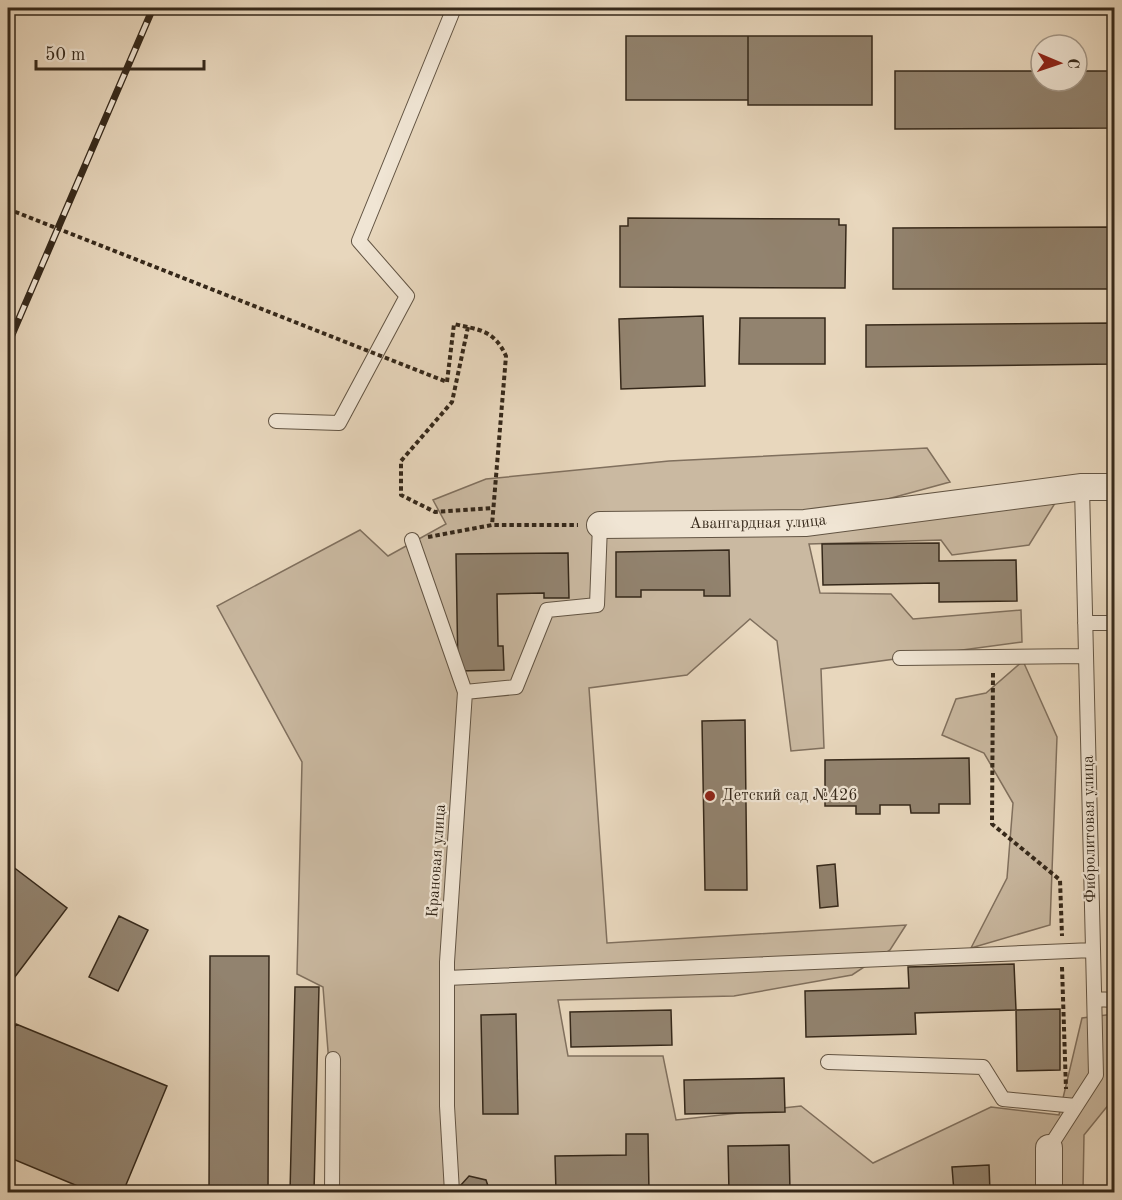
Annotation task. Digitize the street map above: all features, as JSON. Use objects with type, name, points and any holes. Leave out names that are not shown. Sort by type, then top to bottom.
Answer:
[{"type":"street","name":"Авангардная улица","points":[[600,525],[805,523],[1082,487],[1114,487]]},
{"type":"street","name":"Фибролитовая улица","points":[[1049,1148],[1049,1192]]},
{"type":"lane","points":[[276,421],[339,423],[407,296],[359,241],[454,8]]},
{"type":"lane","name":"Фибролитовая улица","points":[[1049,1148],[1071,1106],[1096,1075],[1082,487]]},
{"type":"lane","points":[[465,692],[516,687],[548,610],[597,605],[600,525]]},
{"type":"lane","name":"Крановая улица","points":[[412,540],[465,692],[447,978],[447,1106],[452,1192]]},
{"type":"lane","points":[[1085,623],[1114,623]]},
{"type":"lane","points":[[900,658],[1086,656]]},
{"type":"lane","points":[[447,978],[1093,950]]},
{"type":"lane","points":[[1095,999],[1114,1000]]},
{"type":"lane","points":[[332,1192],[333,1059]]},
{"type":"lane","points":[[828,1062],[983,1067],[1003,1099],[1071,1106]]},
{"type":"path","points":[[8,208],[447,382],[454,324],[482,330],[498,339],[506,356],[492,525]]},
{"type":"path","points":[[468,327],[452,402],[401,461],[401,495],[435,512],[493,508]]},
{"type":"path","points":[[412,540],[492,525],[600,525]]},
{"type":"path","points":[[993,657],[992,824],[1060,880],[1071,1106]]},
{"type":"shaded area","points":[[927,448],[950,482],[862,506],[1057,500],[1029,545],[952,555],[941,540],[809,544],[820,593],[891,594],[913,619],[1021,610],[1022,642],[821,669],[824,748],[791,751],[777,641],[750,619],[687,675],[589,688],[607,943],[906,925],[890,950],[852,975],[734,996],[558,1000],[568,1056],[663,1056],[676,1120],[801,1106],[873,1163],[991,1107],[1059,1115],[1082,1018],[1114,1014],[1114,1098],[1084,1135],[1083,1192],[339,1192],[323,987],[297,974],[302,762],[217,606],[360,530],[388,556],[446,524],[433,500],[486,479],[669,461]]},
{"type":"shaded area","points":[[1023,661],[1057,737],[1050,925],[971,948],[1007,878],[1013,803],[984,753],[942,735],[956,699],[986,693]]},
{"type":"building","points":[[626,36],[748,36],[748,100],[626,100]]},
{"type":"building","points":[[748,36],[872,36],[872,105],[748,105]]},
{"type":"building","points":[[895,71],[1029,71],[1029,93],[1089,93],[1089,71],[1114,71],[1114,128],[895,129]]},
{"type":"building","points":[[628,218],[839,219],[839,225],[846,225],[845,288],[620,287],[620,226],[628,226]]},
{"type":"building","points":[[1113,227],[1113,289],[893,289],[893,228]]},
{"type":"building","points":[[703,316],[705,386],[621,389],[619,319]]},
{"type":"building","points":[[740,318],[825,318],[825,364],[739,364]]},
{"type":"building","points":[[1114,323],[1114,364],[866,367],[866,325]]},
{"type":"building","points":[[939,543],[939,561],[1016,560],[1017,601],[939,602],[939,583],[823,585],[822,544]]},
{"type":"building","points":[[729,550],[730,596],[704,596],[704,590],[641,590],[641,597],[616,597],[616,552]]},
{"type":"building","points":[[568,553],[569,598],[544,598],[544,593],[497,594],[498,646],[503,646],[504,670],[458,671],[456,554]]},
{"type":"building","points":[[745,720],[747,890],[705,890],[702,721]]},
{"type":"building","points":[[969,758],[970,804],[939,804],[939,813],[911,813],[910,805],[880,805],[880,814],[856,814],[856,806],[825,806],[825,760]]},
{"type":"building","points":[[8,863],[67,908],[8,986]]},
{"type":"building","points":[[835,864],[838,906],[820,908],[817,866]]},
{"type":"building","points":[[119,916],[148,930],[118,991],[89,977]]},
{"type":"building","points":[[210,956],[269,956],[268,1192],[209,1192]]},
{"type":"building","points":[[1014,964],[1016,1010],[915,1013],[916,1034],[806,1037],[805,991],[909,988],[908,967]]},
{"type":"building","points":[[295,987],[319,987],[314,1192],[290,1192]]},
{"type":"building","points":[[1060,1009],[1060,1070],[1017,1071],[1016,1010]]},
{"type":"building","points":[[671,1010],[672,1045],[571,1047],[570,1012]]},
{"type":"building","points":[[516,1014],[518,1114],[483,1114],[481,1015]]},
{"type":"building","points":[[16,1024],[167,1086],[123,1192],[92,1192],[8,1157],[8,1046]]},
{"type":"building","points":[[784,1078],[785,1112],[685,1114],[684,1080]]},
{"type":"building","points":[[626,1134],[648,1134],[649,1192],[556,1192],[555,1156],[626,1155]]},
{"type":"building","points":[[789,1145],[790,1192],[729,1192],[728,1146]]},
{"type":"building","points":[[989,1165],[990,1192],[954,1192],[952,1167]]},
{"type":"building","points":[[469,1176],[486,1180],[490,1192],[460,1192],[460,1186]]},
{"type":"railway","points":[[8,344],[153,8]]},
{"type":"place","name":"Детский сад №426","points":[[710,796]]}]
